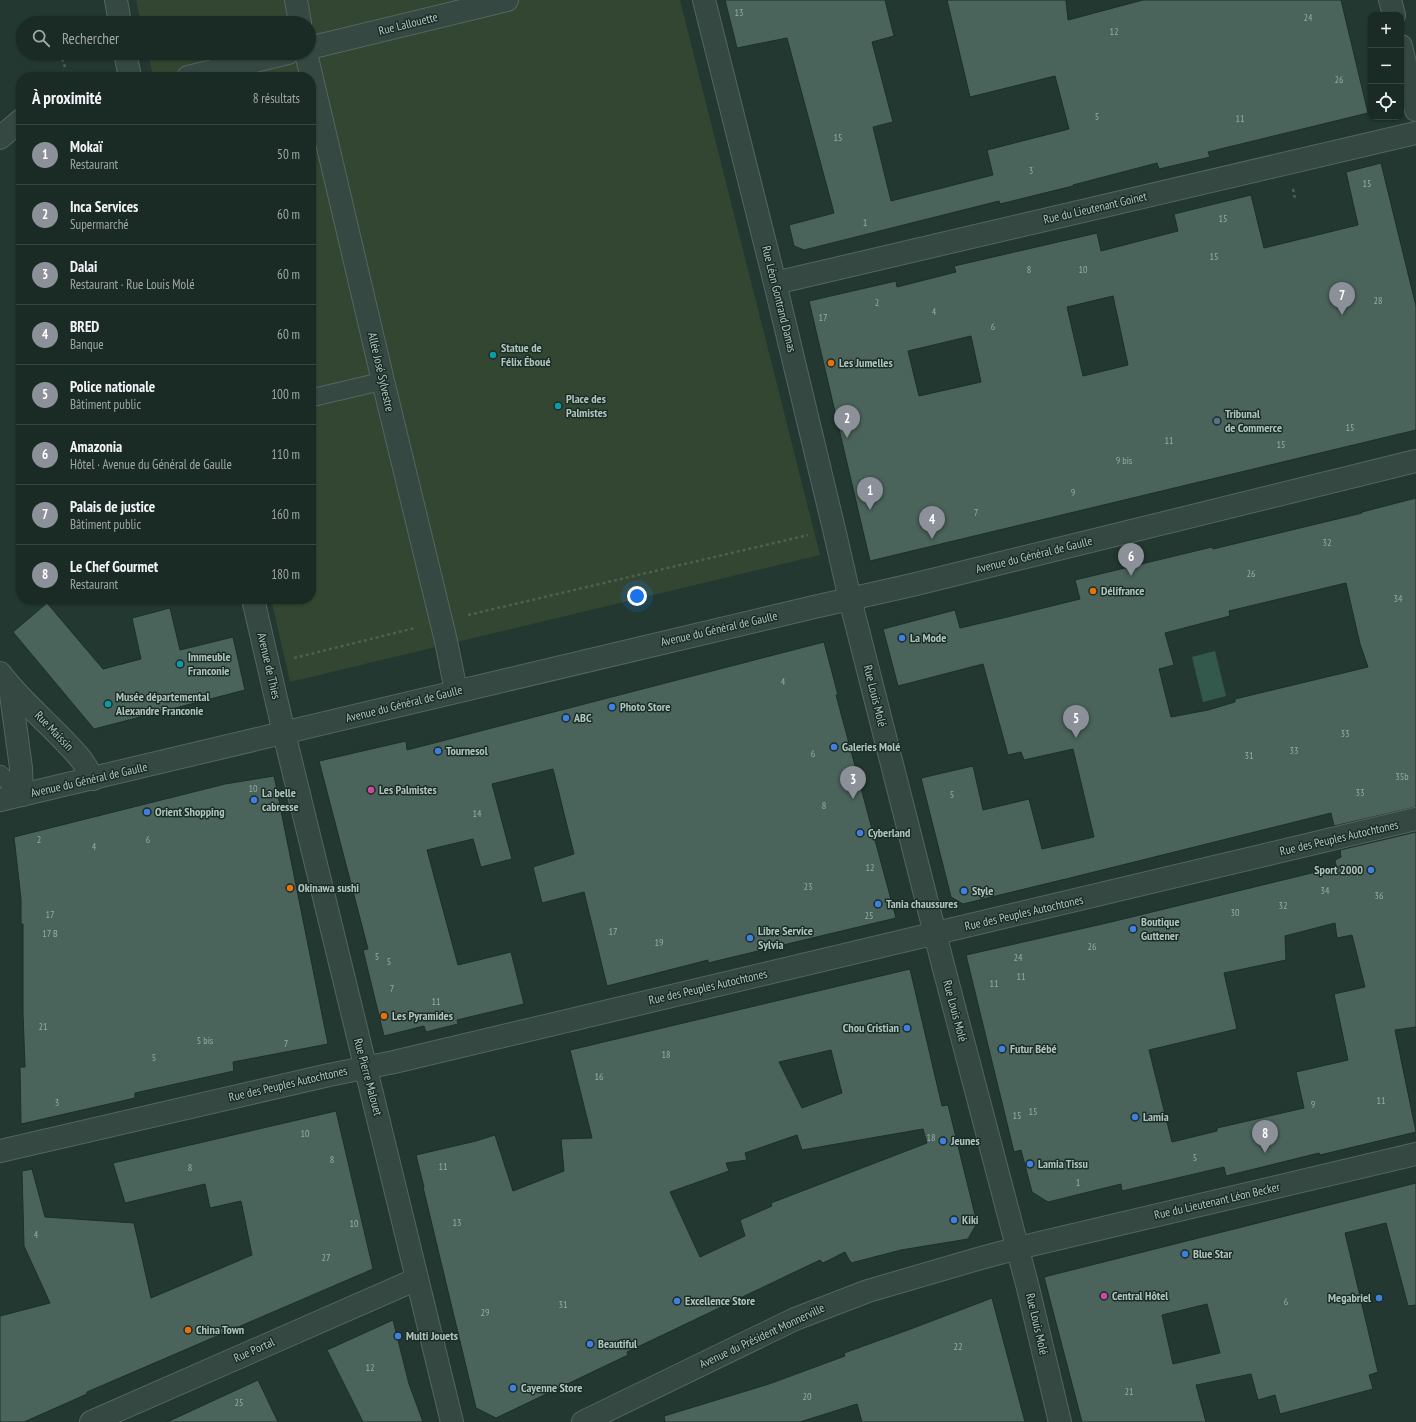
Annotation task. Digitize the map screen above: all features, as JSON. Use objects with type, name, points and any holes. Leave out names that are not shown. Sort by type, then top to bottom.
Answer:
[{"type":"street","points":[[116,0],[119,16]]},
{"type":"street","points":[[296,0],[299,16]]},
{"type":"street","name":"Rue Lallouette","points":[[316,46],[507,0]]},
{"type":"street","name":"Rue Léon Gontrand Damas","points":[[704,0],[775,283],[833,521],[850,599]]},
{"type":"street","points":[[1390,0],[1393,12]]},
{"type":"street","points":[[1401,48],[1416,110]]},
{"type":"street","points":[[126,60],[129,72]]},
{"type":"street","points":[[209,72],[259,60]]},
{"type":"street","name":"Allée José Sylvestre","points":[[308,60],[310,72]]},
{"type":"street","name":"Allée José Sylvestre","points":[[316,96],[443,628],[456,691]]},
{"type":"street","points":[[0,119],[16,114]]},
{"type":"street","points":[[0,138],[16,124]]},
{"type":"street","name":"Rue du Lieutenant Goinet","points":[[775,283],[1416,133]]},
{"type":"street","name":"Avenue du Général de Gaulle","points":[[0,800],[456,691],[912,585],[1416,461]]},
{"type":"street","name":"Rue Louis Molé","points":[[850,599],[935,934],[1018,1248],[1060,1422]]},
{"type":"street","name":"Avenue de Thies","points":[[254,604],[284,733]]},
{"type":"street","name":"Rue Maissin","points":[[5,680],[81,759],[93,779]]},
{"type":"street","name":"Rue Maissin","points":[[5,680],[21,768],[22,795]]},
{"type":"street","name":"Rue Pierre Malouet","points":[[284,733],[452,1422]]},
{"type":"street","name":"Rue des Peuples Autochtones","points":[[0,1151],[329,1074],[401,1060],[1416,819]]},
{"type":"street","name":"Rue du Lieutenant Léon Becker","points":[[1018,1248],[1416,1154]]},
{"type":"street","name":"Avenue du Président Monnerville","points":[[583,1422],[795,1318],[868,1291],[1018,1248]]},
{"type":"street","name":"Rue Portal","points":[[91,1422],[417,1279]]},
{"type":"lane","points":[[316,397],[383,381]]},
{"type":"lane","points":[[0,774],[22,795]]},
{"type":"path","points":[[62,60],[65,67]]},
{"type":"path","points":[[462,616],[812,534]]},
{"type":"path","points":[[291,659],[422,626]]},
{"type":"shaded area","name":"Place des Palmistes","points":[[136,0],[680,0],[820,555],[290,682],[272,604],[316,604],[316,72],[152,72],[149,60],[316,60],[316,16],[139,16]]},
{"type":"shaded area","points":[[1215,651],[1226,696],[1203,702],[1192,657]]},
{"type":"building","points":[[725,0],[885,0],[894,36],[872,42],[893,122],[873,127],[891,201],[993,175],[987,150],[1069,129],[1055,76],[970,97],[947,0],[1066,0],[1068,20],[1143,0],[1341,0],[1368,113],[1208,152],[1210,157],[1159,169],[1157,163],[1000,204],[999,201],[804,250],[794,246],[789,225],[834,213],[787,38],[737,48]]},
{"type":"building","points":[[1381,163],[1416,306],[1416,430],[870,561],[809,301],[896,281],[897,287],[956,272],[954,266],[1097,233],[1101,251],[1178,231],[1174,214],[1251,195],[1264,248],[1358,225],[1346,172]],"holes":[[[1113,296],[1128,365],[1083,376],[1067,307]],[[971,336],[981,382],[919,396],[908,351]]]},
{"type":"building","points":[[1416,498],[1416,807],[1334,826],[1331,813],[963,904],[951,897],[921,778],[973,766],[983,810],[1029,799],[1042,849],[1094,837],[1073,749],[1024,760],[1021,752],[1008,755],[983,664],[898,686],[883,629],[955,610],[960,628],[1007,617],[1080,599],[1075,580],[1212,547],[1213,549]],"holes":[[[1346,583],[1360,644],[1368,667],[1235,699],[1235,702],[1208,710],[1171,717],[1159,669],[1174,665],[1165,633],[1230,616],[1229,611]]]},
{"type":"building","name":"Immeuble Franconie","points":[[46,604],[48,604],[103,669],[141,659],[132,618],[170,608],[180,650],[233,637],[245,690],[94,729],[13,632]]},
{"type":"building","points":[[824,642],[838,695],[836,695],[896,918],[708,963],[708,960],[607,986],[584,892],[542,903],[533,867],[574,854],[553,769],[492,784],[512,859],[481,867],[473,839],[427,850],[458,965],[511,952],[524,1004],[457,1020],[458,1024],[426,1032],[424,1026],[384,1036],[363,950],[368,949],[319,761],[406,741],[407,750]]},
{"type":"building","points":[[274,776],[328,1044],[233,1062],[234,1071],[135,1093],[135,1098],[21,1124],[20,1067],[25,1067],[23,1013],[23,924],[21,924],[21,899],[14,837],[225,784]]},
{"type":"building","points":[[1416,832],[1416,1027],[1395,1030],[1416,1132],[1320,1155],[1319,1153],[1226,1176],[1224,1167],[1122,1191],[1121,1184],[1048,1202],[1032,1192],[1021,1150],[1014,1152],[966,955],[1111,922],[1336,867],[1335,860],[1341,857],[1340,850]],"holes":[[[1335,923],[1337,938],[1352,935],[1365,987],[1334,994],[1348,1060],[1296,1072],[1304,1108],[1217,1128],[1217,1131],[1172,1142],[1149,1050],[1237,1029],[1224,973],[1286,960],[1285,936]]]},
{"type":"building","points":[[910,969],[942,1106],[948,1105],[977,1223],[968,1239],[901,1250],[851,1263],[845,1252],[823,1263],[820,1260],[627,1352],[628,1355],[496,1418],[476,1408],[416,1155],[495,1135],[513,1191],[564,1171],[561,1139],[592,1138],[570,1050]],"holes":[[[831,1050],[842,1093],[802,1108],[779,1062]],[[923,1129],[927,1143],[771,1203],[772,1206],[740,1220],[745,1236],[700,1257],[670,1192],[729,1171],[726,1163],[747,1160],[745,1153],[797,1135],[802,1150]]]},
{"type":"building","points":[[336,1111],[373,1269],[87,1392],[87,1394],[24,1422],[0,1422],[0,1316],[50,1303],[24,1246],[22,1171],[32,1169],[45,1217],[134,1223],[151,1298],[252,1255],[241,1201],[210,1208],[205,1184],[125,1203],[113,1163]]},
{"type":"building","points":[[1416,1183],[1416,1305],[1408,1306],[1386,1223],[1345,1233],[1378,1372],[1369,1375],[1373,1389],[1280,1414],[1275,1395],[1258,1400],[1251,1374],[1196,1385],[1206,1422],[1082,1422],[1044,1277]],"holes":[[[1207,1304],[1220,1353],[1173,1364],[1162,1315]]]},
{"type":"building","points":[[992,1298],[1025,1422],[862,1422],[857,1404],[800,1422],[665,1422],[664,1416],[769,1384],[845,1356],[844,1353]]},
{"type":"building","points":[[393,1320],[409,1384],[423,1422],[363,1422],[327,1350]]},
{"type":"building","points":[[258,1380],[278,1422],[167,1422]]},
{"type":"place","name":"Palais de justice","points":[[1342,315]]},
{"type":"place","name":"Statue de Félix Éboué","points":[[493,355]]},
{"type":"place","name":"Les Jumelles","points":[[831,363]]},
{"type":"place","name":"Place des Palmistes","points":[[558,406]]},
{"type":"place","name":"Tribunal de Commerce","points":[[1217,421]]},
{"type":"place","name":"Inca Services","points":[[847,438]]},
{"type":"place","name":"Mokaï","points":[[870,510]]},
{"type":"place","name":"BRED","points":[[932,539]]},
{"type":"place","name":"Amazonia","points":[[1131,576]]},
{"type":"place","name":"Délifrance","points":[[1093,591]]},
{"type":"place","name":"La Mode","points":[[902,638]]},
{"type":"place","name":"Immeuble Franconie","points":[[180,664]]},
{"type":"place","name":"Musée départemental Alexandre Franconie","points":[[108,704]]},
{"type":"place","name":"Photo Store","points":[[612,707]]},
{"type":"place","name":"ABC","points":[[566,718]]},
{"type":"place","name":"Police nationale","points":[[1076,738]]},
{"type":"place","name":"Galeries Molé","points":[[834,747]]},
{"type":"place","name":"Tournesol","points":[[438,751]]},
{"type":"place","name":"Les Palmistes","points":[[371,790]]},
{"type":"place","name":"Dalai","points":[[853,799]]},
{"type":"place","name":"La belle cabresse","points":[[254,800]]},
{"type":"place","name":"Orient Shopping","points":[[147,812]]},
{"type":"place","name":"Cyberland","points":[[860,833]]},
{"type":"place","name":"Sport 2000","points":[[1371,870]]},
{"type":"place","name":"Okinawa sushi","points":[[290,888]]},
{"type":"place","name":"Style","points":[[964,891]]},
{"type":"place","name":"Tania chaussures","points":[[878,904]]},
{"type":"place","name":"Boutique Guttener","points":[[1133,929]]},
{"type":"place","name":"Libre Service Sylvia","points":[[750,938]]},
{"type":"place","name":"Les Pyramides","points":[[384,1016]]},
{"type":"place","name":"Chou Cristian","points":[[907,1028]]},
{"type":"place","name":"Futur Bébé","points":[[1002,1049]]},
{"type":"place","name":"Lamia","points":[[1135,1117]]},
{"type":"place","name":"Jeunes","points":[[943,1141]]},
{"type":"place","name":"Le Chef Gourmet","points":[[1265,1153]]},
{"type":"place","name":"Lamia Tissu","points":[[1030,1164]]},
{"type":"place","name":"Kiki","points":[[954,1220]]},
{"type":"place","name":"Blue Star","points":[[1185,1254]]},
{"type":"place","name":"Central Hôtel","points":[[1104,1296]]},
{"type":"place","name":"Megabriel","points":[[1379,1298]]},
{"type":"place","name":"Excellence Store","points":[[677,1301]]},
{"type":"place","name":"China Town","points":[[188,1330]]},
{"type":"place","name":"Multi Jouets","points":[[398,1336]]},
{"type":"place","name":"Beautiful","points":[[590,1344]]},
{"type":"place","name":"Cayenne Store","points":[[513,1388]]}]
